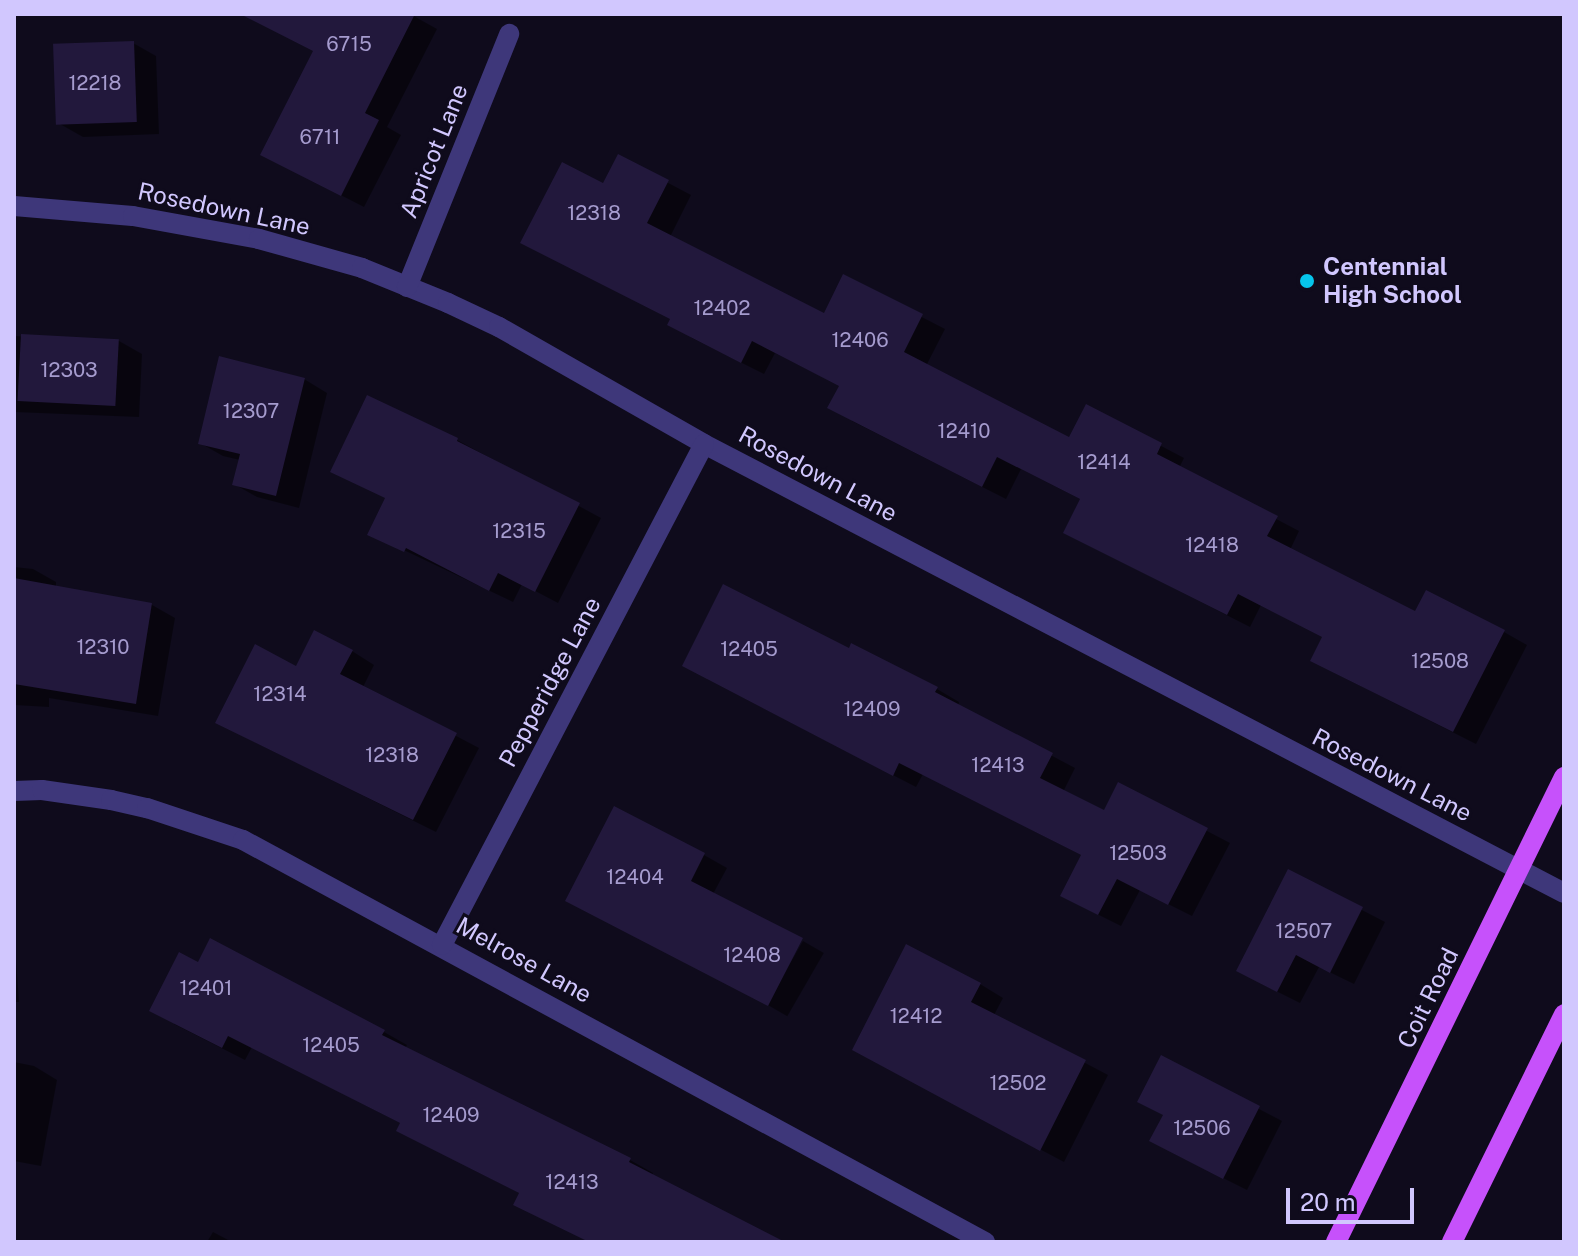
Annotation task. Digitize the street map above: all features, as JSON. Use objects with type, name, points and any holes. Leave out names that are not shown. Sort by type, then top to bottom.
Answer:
[{"type":"main road","name":"Coit Road","points":[[1336,1242],[1564,777]]},
{"type":"main road","points":[[1452,1242],[1564,1014]]},
{"type":"street","name":"Apricot Lane","points":[[407,287],[509,34]]},
{"type":"street","name":"Rosedown Lane","points":[[14,206],[133,216],[259,239],[362,268],[499,327],[704,444],[1564,893]]},
{"type":"street","name":"Pepperidge Lane","points":[[442,945],[704,444]]},
{"type":"street","name":"Melrose Lane","points":[[14,791],[42,790],[111,800],[147,808],[243,840],[442,945],[985,1242]]},
{"type":"building","points":[[240,14],[415,14],[365,113],[379,120],[341,196],[260,155],[313,51]]},
{"type":"building","points":[[134,41],[137,122],[56,125],[53,44]]},
{"type":"building","points":[[618,154],[669,180],[647,223],[824,313],[843,274],[923,314],[904,352],[1069,437],[1086,404],[1162,443],[1157,454],[1278,516],[1267,536],[1415,611],[1426,590],[1505,630],[1453,732],[1310,661],[1322,637],[1238,594],[1227,615],[1063,533],[1080,499],[997,457],[982,487],[827,408],[839,386],[752,341],[741,363],[667,325],[670,319],[520,243],[562,162],[603,183]]},
{"type":"building","points":[[21,334],[119,339],[115,406],[17,401]]},
{"type":"building","points":[[219,356],[305,378],[276,496],[232,485],[240,454],[198,444]]},
{"type":"building","points":[[367,395],[458,438],[457,441],[580,503],[535,592],[498,573],[489,591],[406,548],[404,552],[367,535],[385,498],[330,472]]},
{"type":"building","points":[[14,578],[152,603],[136,704],[14,684]]},
{"type":"building","points":[[723,584],[849,648],[851,643],[938,687],[935,692],[1053,753],[1040,778],[1104,810],[1118,782],[1208,828],[1168,905],[1117,879],[1098,915],[1060,896],[1081,855],[899,763],[893,776],[682,666]]},
{"type":"building","points":[[314,630],[353,650],[340,674],[457,733],[413,820],[215,723],[255,644],[296,666]]},
{"type":"building","points":[[614,806],[705,853],[691,881],[803,938],[768,1006],[565,901]]},
{"type":"building","points":[[1288,869],[1363,907],[1330,973],[1296,955],[1277,992],[1236,971]]},
{"type":"building","points":[[210,938],[385,1030],[382,1035],[631,1158],[629,1162],[785,1242],[589,1242],[513,1205],[519,1193],[396,1131],[400,1123],[228,1036],[222,1048],[149,1011],[179,952],[198,962]]},
{"type":"building","points":[[906,944],[981,983],[971,1002],[1086,1060],[1040,1151],[852,1050]]},
{"type":"building","points":[[1161,1055],[1260,1106],[1223,1179],[1149,1141],[1163,1115],[1137,1102]]},
{"type":"place","name":"Centennial High School","points":[[1307,281]]}]
